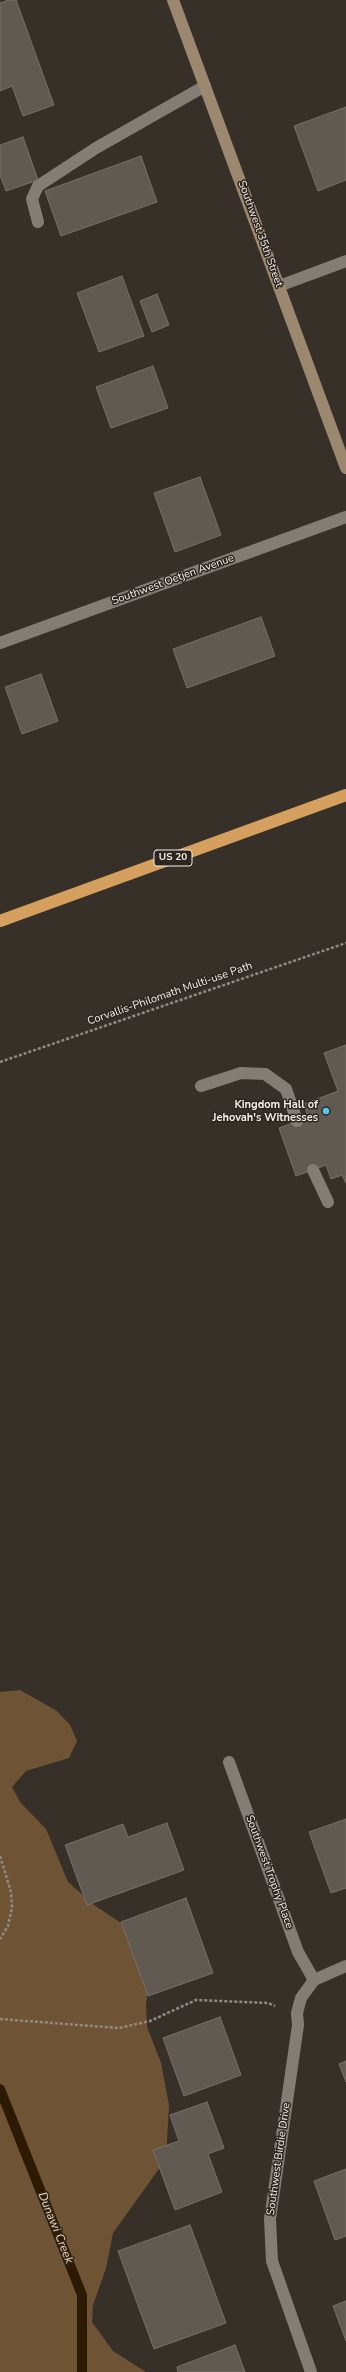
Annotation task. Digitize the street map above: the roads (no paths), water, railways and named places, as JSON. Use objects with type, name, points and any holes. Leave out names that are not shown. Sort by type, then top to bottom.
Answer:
[{"type":"highway","name":"US 20","points":[[0,922],[346,795]]},
{"type":"main road","name":"Southwest 35th Street","points":[[173,0],[346,468]]},
{"type":"street","points":[[38,222],[32,199],[38,186],[96,148],[205,86]]},
{"type":"street","points":[[279,286],[346,261]]},
{"type":"street","name":"Southwest Oetjen Avenue","points":[[0,643],[346,516]]},
{"type":"street","points":[[201,1086],[241,1073],[265,1074],[286,1089],[297,1122]]},
{"type":"street","points":[[312,1170],[328,1202]]},
{"type":"street","name":"Southwest Trophy Place","points":[[229,1762],[298,1952],[314,1980]]},
{"type":"street","points":[[314,1980],[346,1966]]},
{"type":"street","name":"Southwest Birdie Drive","points":[[311,2372],[272,2261],[270,2219],[298,2026],[297,2013],[301,1998],[314,1980]]},
{"type":"waterway","name":"Dunawi Creek","points":[[0,2089],[82,2295],[82,2372]]},
{"type":"place","name":"Kingdom Hall of Jehovah's Witnesses","points":[[326,1111]]}]
